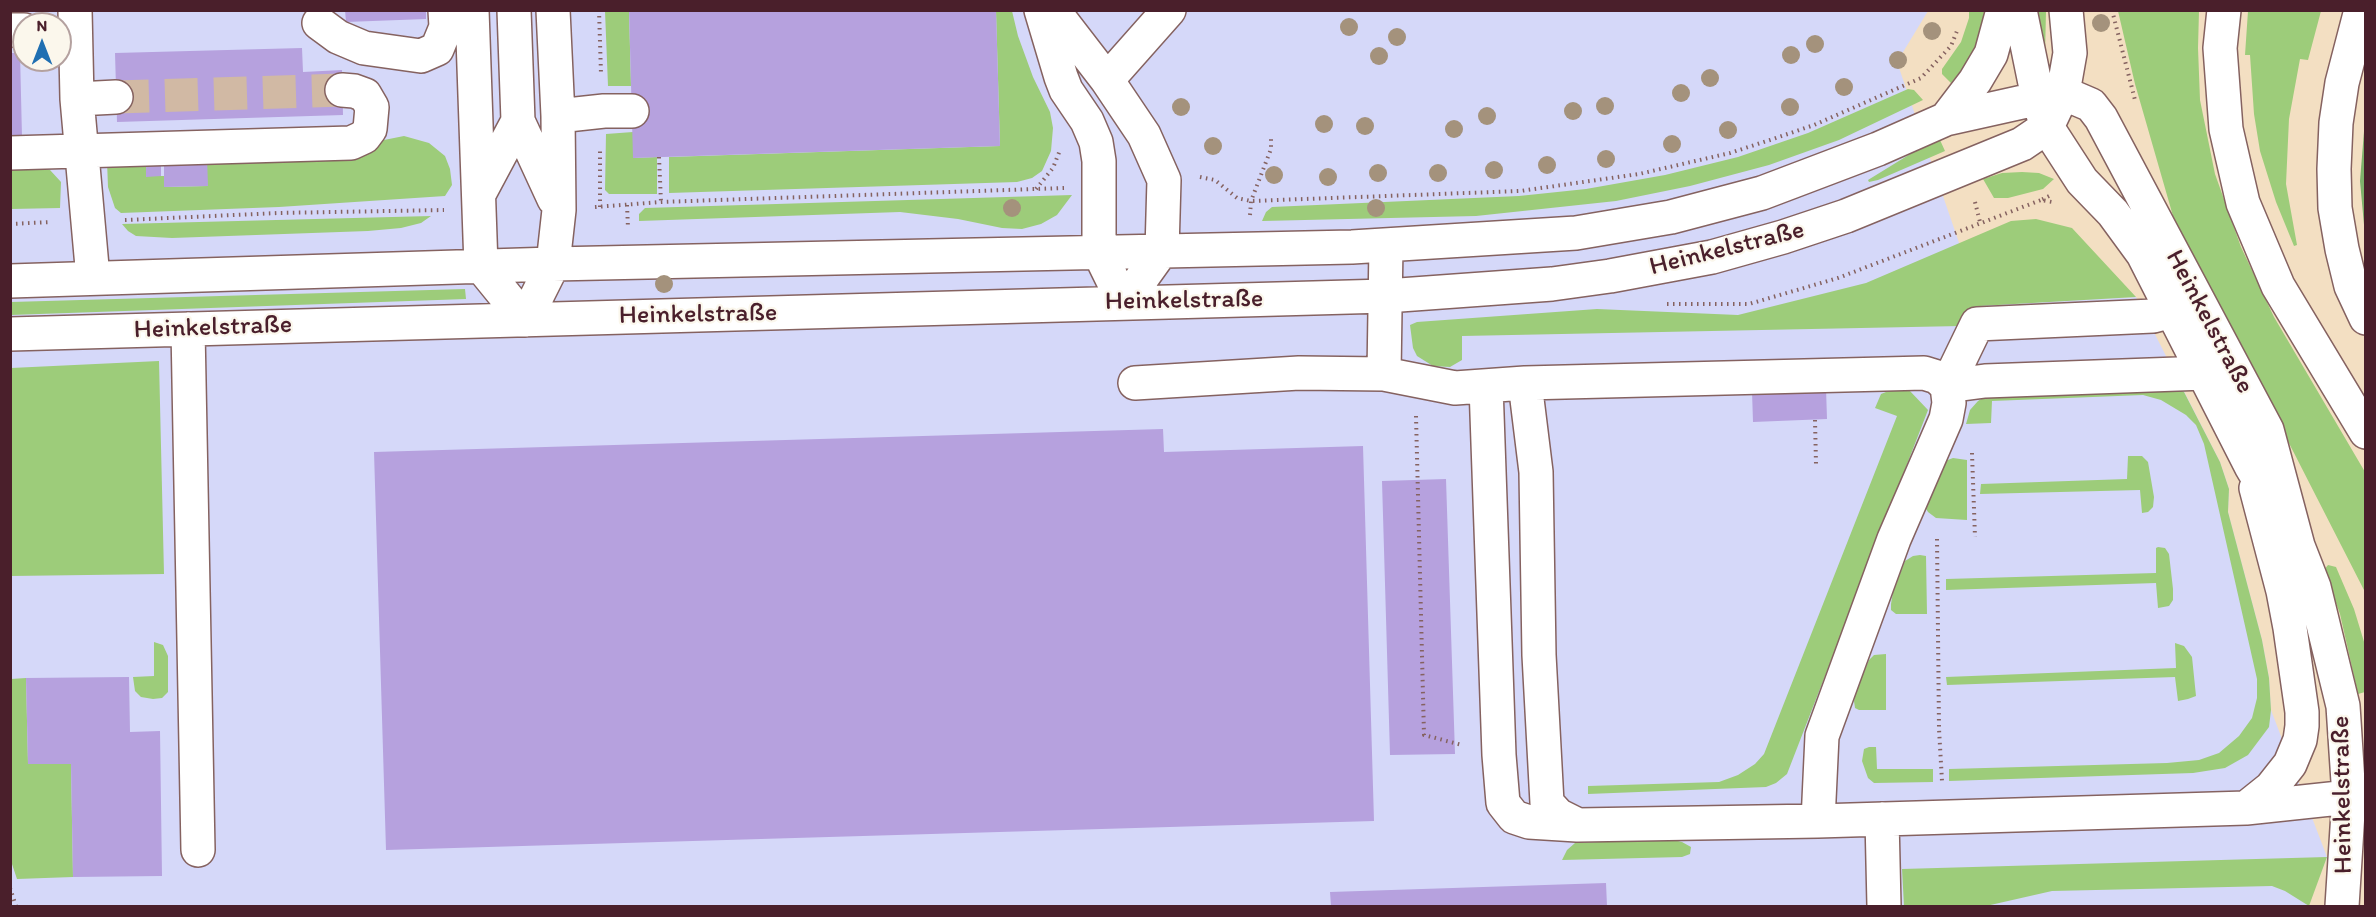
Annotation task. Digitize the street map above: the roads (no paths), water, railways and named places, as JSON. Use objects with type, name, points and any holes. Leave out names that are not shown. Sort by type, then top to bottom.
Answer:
[{"type":"main road","points":[[319,23],[338,37],[364,48],[421,56],[437,49],[446,27],[446,10]]},
{"type":"main road","points":[[472,10],[480,266],[525,320],[553,264],[559,210],[558,116],[553,10]]},
{"type":"main road","points":[[514,10],[518,121],[559,210]]},
{"type":"main road","points":[[1041,10],[1066,90],[1087,121],[1096,142],[1099,161],[1099,252],[1124,303],[1162,250],[1164,180],[1144,135],[1107,80],[1053,10]]},
{"type":"main road","points":[[1107,80],[1169,10]]},
{"type":"main road","name":"Heinkelstraße","points":[[1946,119],[1975,81],[1991,54],[2003,10]]},
{"type":"main road","name":"Heinkelstraße","points":[[2020,10],[2050,106],[2082,181],[2113,213],[2143,254],[2251,466],[2298,546]]},
{"type":"main road","points":[[2050,106],[2070,53],[2066,10]]},
{"type":"main road","points":[[2224,10],[2220,48],[2226,129],[2243,203],[2278,286],[2366,432]]},
{"type":"main road","points":[[2361,10],[2342,82],[2336,123],[2334,169],[2335,208],[2342,249],[2351,286],[2366,318]]},
{"type":"main road","points":[[72,44],[93,278]]},
{"type":"main road","points":[[10,153],[351,143],[364,137],[370,129],[372,107],[365,95],[342,90]]},
{"type":"main road","points":[[77,99],[116,97]]},
{"type":"main road","name":"Heinkelstraße","points":[[10,281],[553,264],[1386,245],[1576,233],[1671,217],[1762,193],[1878,149],[1946,119],[2050,106],[2091,105],[2101,118],[2267,430],[2298,546],[2314,587],[2343,706],[2349,797],[2342,906]]},
{"type":"main road","name":"Heinkelstraße","points":[[10,334],[1386,296],[1552,284],[1712,257],[1846,216],[2022,144],[2050,106]]},
{"type":"main road","points":[[558,116],[604,111],[632,111]]},
{"type":"main road","points":[[478,203],[518,121]]},
{"type":"main road","points":[[1384,374],[1386,245]]},
{"type":"main road","points":[[1818,821],[1822,736],[1894,539],[1946,419],[1957,364],[1977,324],[2152,316],[2188,342]]},
{"type":"main road","points":[[188,329],[198,850]]},
{"type":"main road","points":[[1957,364],[1985,381],[2188,342]]},
{"type":"main road","points":[[1135,383],[1299,373],[1384,374],[1455,388],[1526,383],[1924,373],[1937,377],[1957,364]]},
{"type":"main road","points":[[1526,383],[1536,472],[1539,655],[1547,803],[1558,815],[1578,825]]},
{"type":"main road","points":[[1486,386],[1499,755],[1503,802],[1514,817],[1529,822],[1578,825],[1818,821],[2246,808],[2349,797]]},
{"type":"main road","points":[[2246,808],[2271,788],[2290,764],[2300,740],[2302,712],[2283,591],[2251,466]]},
{"type":"main road","points":[[1882,819],[1884,906]]},
{"type":"tunnel","points":[[116,97],[342,90]]}]
